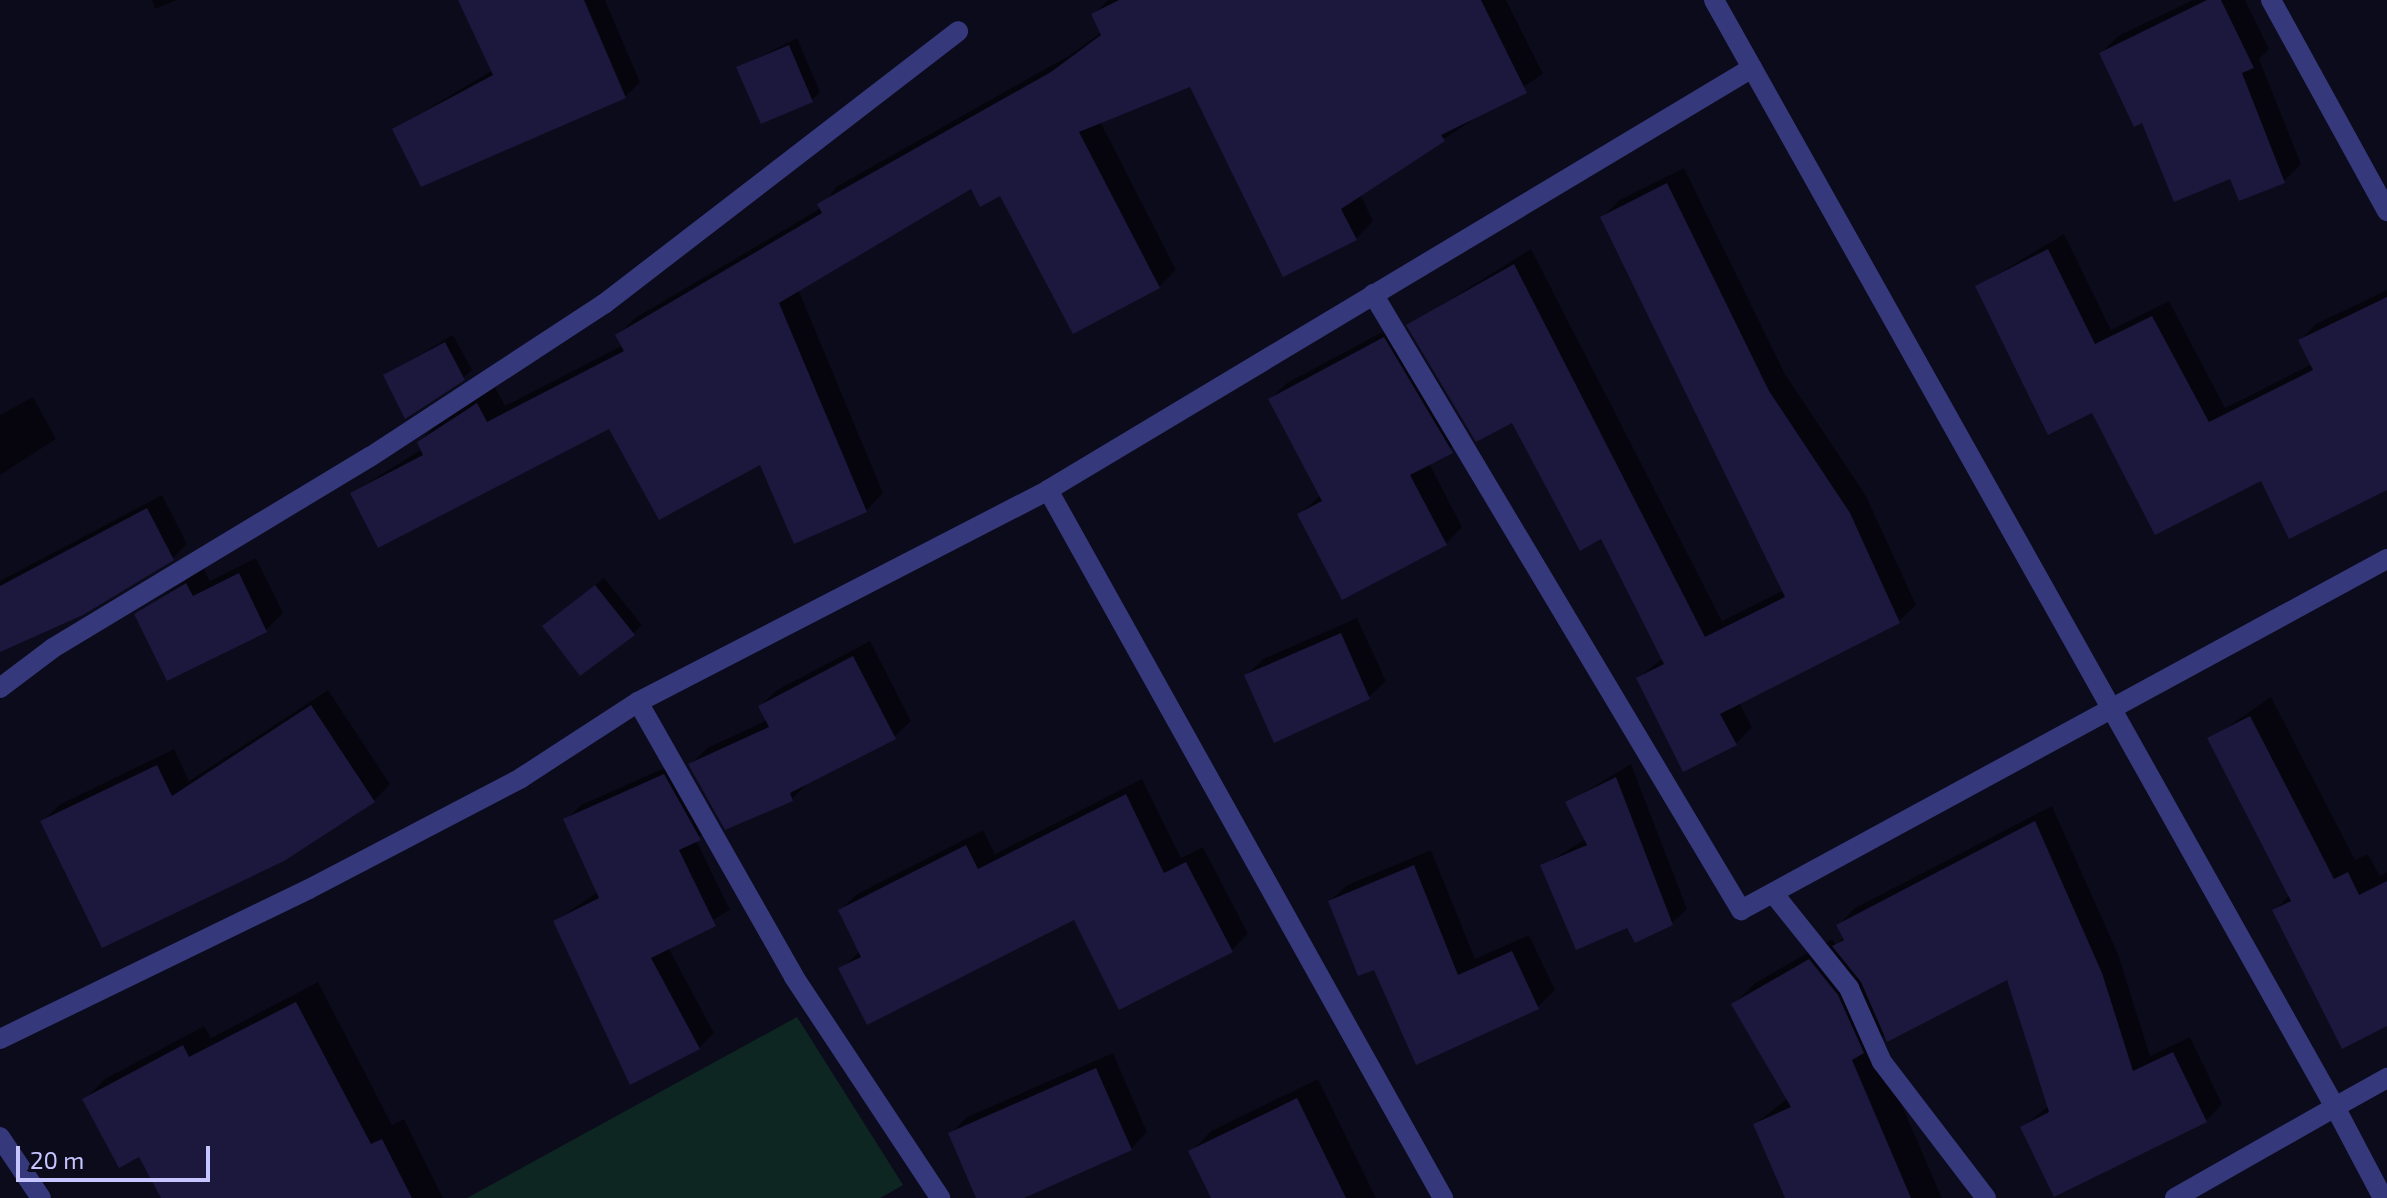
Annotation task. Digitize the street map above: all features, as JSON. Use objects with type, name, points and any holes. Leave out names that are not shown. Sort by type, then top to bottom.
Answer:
[{"type":"street","points":[[1714,0],[2115,713],[2383,1198]]},
{"type":"street","points":[[2271,0],[2387,211]]},
{"type":"street","points":[[0,688],[53,648],[370,457],[604,304],[958,31]]},
{"type":"street","points":[[0,1039],[521,778],[638,702],[1048,490],[1752,68]]},
{"type":"street","points":[[1373,294],[1741,910],[2115,713],[2387,559]]},
{"type":"street","points":[[1048,490],[1443,1198]]},
{"type":"street","points":[[638,702],[794,977],[940,1198]]},
{"type":"street","points":[[1773,893],[1849,988],[1882,1062],[1986,1198]]},
{"type":"street","points":[[2175,1198],[2387,1078]]},
{"type":"street","points":[[0,1137],[41,1198]]},
{"type":"green space","points":[[797,1017],[903,1185],[880,1198],[467,1198]]},
{"type":"building","points":[[458,0],[584,0],[626,98],[421,187],[392,129],[493,75]]},
{"type":"building","points":[[1119,0],[1481,0],[1527,93],[1441,135],[1445,141],[1341,209],[1357,240],[1283,277],[1190,87],[1079,132],[1160,288],[1073,334],[1000,196],[980,207],[971,189],[779,303],[867,512],[794,544],[760,465],[659,520],[609,429],[378,548],[350,493],[423,455],[417,442],[477,403],[487,422],[624,351],[615,335],[822,213],[817,204],[1051,72],[1101,35],[1091,14]]},
{"type":"building","points":[[2207,0],[2221,0],[2254,68],[2242,73],[2285,183],[2239,201],[2230,179],[2174,202],[2142,123],[2134,127],[2099,53]]},
{"type":"building","points":[[789,45],[813,102],[761,124],[736,67]]},
{"type":"building","points":[[1667,183],[1769,391],[1850,513],[1900,623],[1720,714],[1737,745],[1683,772],[1636,678],[1664,664],[1601,539],[1580,551],[1512,423],[1476,442],[1406,325],[1514,264],[1705,637],[1785,597],[1600,217]]},
{"type":"building","points":[[2048,249],[2095,344],[2152,316],[2209,422],[2313,370],[2298,340],[2387,297],[2387,490],[2289,539],[2261,481],[2155,535],[2092,413],[2048,435],[1975,286]]},
{"type":"building","points":[[1384,337],[1453,453],[1410,475],[1447,545],[1342,600],[1297,514],[1322,501],[1268,399]]},
{"type":"building","points":[[445,342],[465,380],[405,419],[383,375]]},
{"type":"building","points":[[147,508],[174,560],[83,615],[0,652],[0,586]]},
{"type":"building","points":[[239,573],[267,632],[167,681],[134,614],[186,583],[193,596]]},
{"type":"building","points":[[595,585],[635,635],[580,676],[542,626]]},
{"type":"building","points":[[1341,633],[1370,699],[1274,743],[1244,675]]},
{"type":"building","points":[[853,656],[896,739],[790,793],[793,801],[725,830],[688,764],[769,727],[758,706]]},
{"type":"building","points":[[311,705],[375,802],[284,861],[102,948],[40,821],[157,765],[172,796]]},
{"type":"building","points":[[2250,716],[2334,879],[2348,872],[2359,895],[2387,881],[2387,1026],[2342,1049],[2272,910],[2291,901],[2207,738]]},
{"type":"building","points":[[664,774],[701,840],[679,850],[716,926],[651,958],[700,1049],[630,1085],[553,921],[599,898],[563,819]]},
{"type":"building","points":[[1616,777],[1673,925],[1635,943],[1627,928],[1576,950],[1540,865],[1587,845],[1565,802]]},
{"type":"building","points":[[1126,794],[1164,873],[1186,862],[1233,952],[1119,1010],[1074,920],[867,1025],[838,968],[861,957],[838,910],[966,845],[978,869]]},
{"type":"building","points":[[2035,821],[2102,973],[2133,1071],[2173,1052],[2207,1122],[2054,1197],[2020,1127],[2049,1112],[2007,980],[1887,1042],[1861,982],[1832,946],[1844,940],[1836,925]]},
{"type":"building","points":[[1414,865],[1458,975],[1512,951],[1539,1009],[1416,1065],[1374,970],[1358,976],[1328,901]]},
{"type":"building","points":[[1809,959],[1838,995],[1864,1053],[1852,1060],[1911,1198],[1785,1198],[1753,1124],[1791,1107],[1731,1004]]},
{"type":"building","points":[[296,1002],[371,1144],[382,1139],[412,1198],[161,1198],[139,1157],[119,1168],[82,1099],[183,1045],[189,1057]]},
{"type":"building","points":[[1096,1068],[1132,1150],[1024,1198],[976,1198],[948,1133]]},
{"type":"building","points":[[1297,1098],[1346,1198],[1211,1198],[1188,1151]]}]
